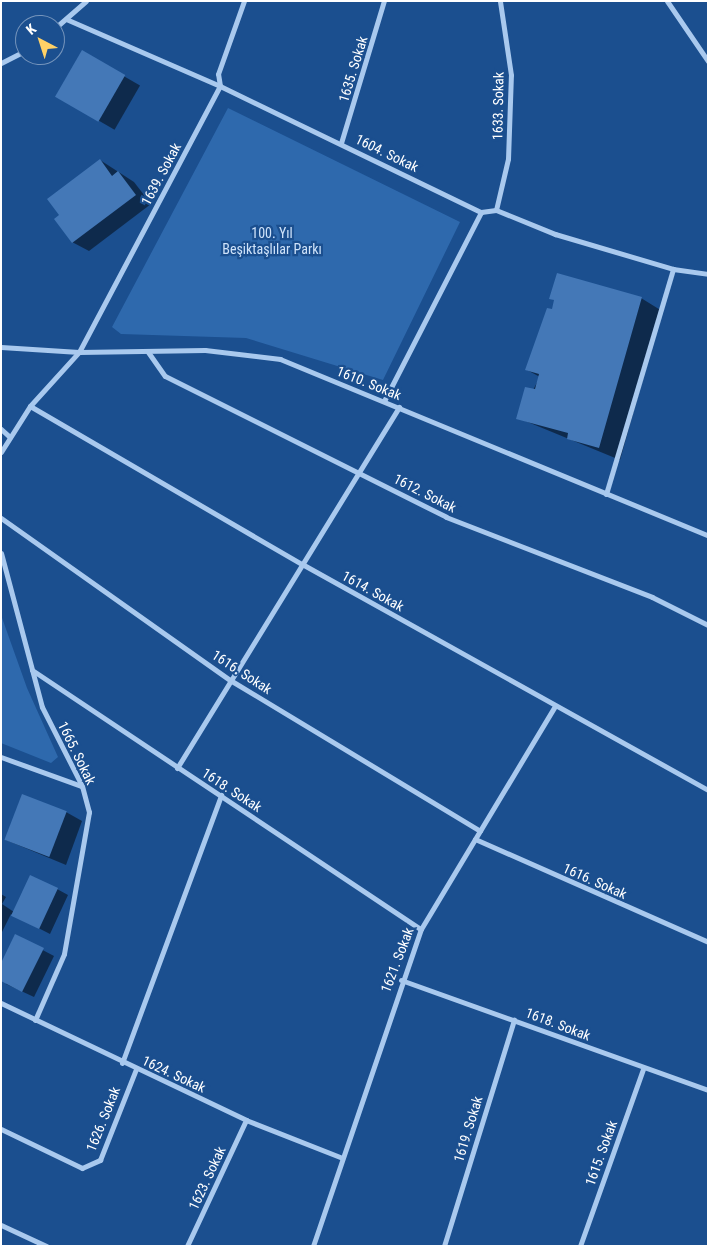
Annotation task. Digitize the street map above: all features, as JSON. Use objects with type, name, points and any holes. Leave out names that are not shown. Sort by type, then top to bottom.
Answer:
[{"type":"street","points":[[66,19],[86,1]]},
{"type":"street","name":"1639. Sokak","points":[[1,452],[30,406],[79,352],[220,86],[218,74],[244,1]]},
{"type":"street","name":"1635. Sokak","points":[[341,142],[384,1]]},
{"type":"street","name":"1633. Sokak","points":[[496,210],[508,159],[511,76],[500,1]]},
{"type":"street","points":[[667,1],[708,61]]},
{"type":"street","name":"1604. Sokak","points":[[66,19],[220,86],[341,142],[481,212]]},
{"type":"street","points":[[1,63],[15,56]]},
{"type":"street","points":[[384,401],[481,212],[496,210],[555,234],[673,269],[708,274]]},
{"type":"street","points":[[606,494],[673,269]]},
{"type":"street","name":"1610. Sokak","points":[[1,348],[79,352],[205,350],[280,359],[708,535]]},
{"type":"street","name":"1612. Sokak","points":[[148,352],[165,376],[446,517],[634,590],[708,625]]},
{"type":"street","name":"1614. Sokak","points":[[30,406],[302,564],[708,790]]},
{"type":"street","points":[[177,768],[302,564],[361,473],[399,407]]},
{"type":"street","points":[[1,429],[10,437]]},
{"type":"street","name":"1616. Sokak","points":[[1,518],[230,680],[480,831]]},
{"type":"street","name":"1665. Sokak","points":[[1,553],[42,707],[82,786],[89,812],[76,909],[64,954],[35,1020]]},
{"type":"street","name":"1618. Sokak","points":[[32,670],[177,768],[221,795],[421,928]]},
{"type":"street","name":"1621. Sokak","points":[[313,1246],[340,1157],[401,980],[421,928],[555,706]]},
{"type":"street","points":[[1,757],[82,786]]},
{"type":"street","points":[[122,1063],[221,795]]},
{"type":"street","name":"1616. Sokak","points":[[475,839],[708,942]]},
{"type":"street","name":"1618. Sokak","points":[[401,980],[708,1090]]},
{"type":"street","name":"1624. Sokak","points":[[1,1003],[122,1063],[246,1120],[340,1157]]},
{"type":"street","name":"1619. Sokak","points":[[444,1246],[514,1020]]},
{"type":"street","name":"1626. Sokak","points":[[1,1129],[82,1168],[100,1160],[136,1068]]},
{"type":"street","name":"1615. Sokak","points":[[580,1246],[643,1068]]},
{"type":"street","name":"1623. Sokak","points":[[187,1246],[246,1120]]},
{"type":"street","points":[[1,1225],[46,1246]]},
{"type":"green space","name":"100. Yıl Beşiktaşlılar Parkı","points":[[228,108],[460,222],[383,380],[246,338],[121,334],[112,327]]},
{"type":"green space","points":[[1,615],[27,688],[58,757],[51,763],[1,743]]},
{"type":"building","points":[[82,50],[125,75],[98,122],[55,97]]},
{"type":"building","points":[[100,159],[112,176],[118,171],[136,195],[72,243],[54,219],[59,215],[47,199]]},
{"type":"building","points":[[557,273],[642,297],[599,448],[567,439],[568,433],[516,419],[525,387],[535,389],[539,374],[525,370],[547,308],[552,309],[554,300],[549,299]]},
{"type":"building","points":[[22,794],[67,811],[49,857],[4,840]]},
{"type":"building","points":[[30,875],[58,888],[39,929],[11,916]]},
{"type":"building","points":[[15,934],[44,948],[22,992],[1,981],[1,963]]}]
